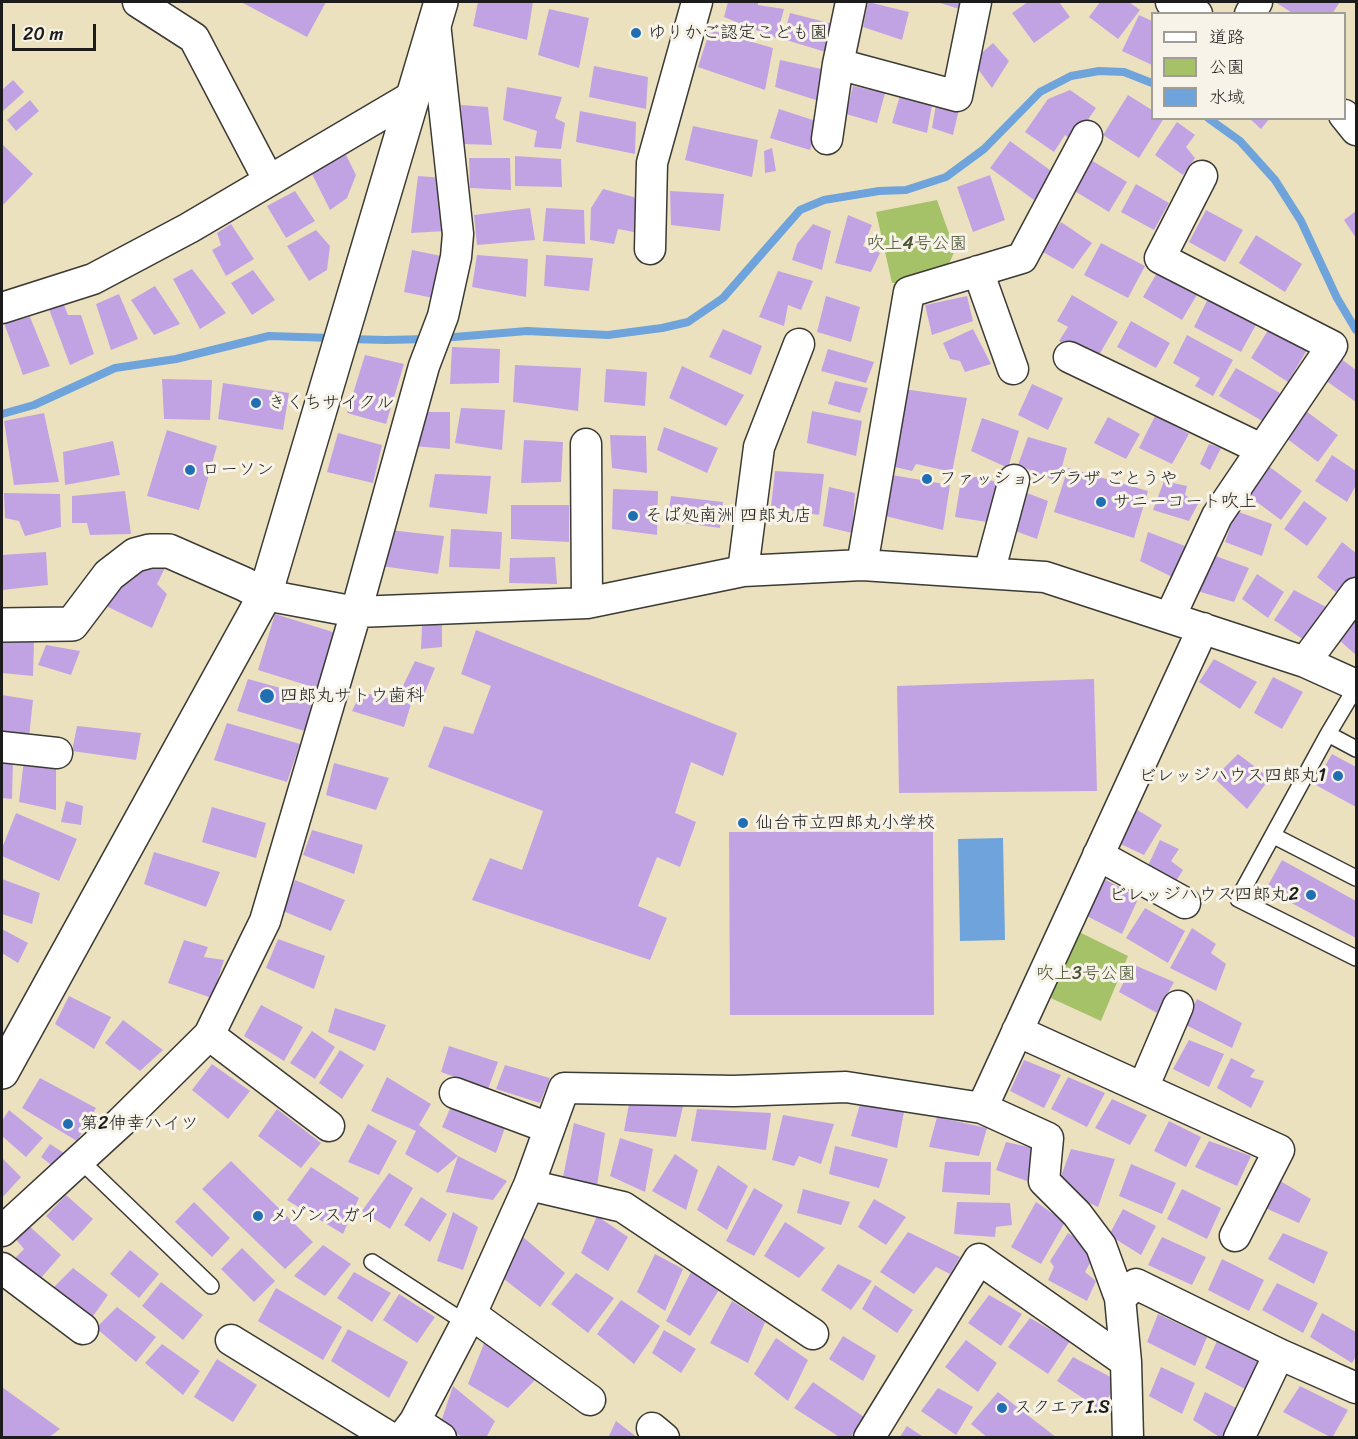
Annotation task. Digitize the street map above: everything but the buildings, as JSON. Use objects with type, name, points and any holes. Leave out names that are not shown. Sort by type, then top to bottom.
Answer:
[{"type":"street","points":[[138,2],[194,38],[269,181]]},
{"type":"street","points":[[650,249],[652,162],[697,2]]},
{"type":"street","points":[[827,139],[838,64],[851,2]]},
{"type":"street","points":[[838,64],[957,96],[976,2]]},
{"type":"street","points":[[1171,2],[1193,12]]},
{"type":"street","points":[[2,1072],[265,596],[438,12]]},
{"type":"street","points":[[2,1231],[121,1122],[208,1035],[265,921],[356,612],[424,366],[443,316],[456,257],[458,234],[438,12]]},
{"type":"street","points":[[2,308],[93,279],[189,228],[413,96]]},
{"type":"street","points":[[1346,117],[1356,130]]},
{"type":"street","points":[[862,565],[909,292],[1022,258],[1086,136]]},
{"type":"street","points":[[1170,616],[1217,516],[1332,346],[1160,258],[1202,176]]},
{"type":"street","points":[[978,271],[1013,369]]},
{"type":"street","points":[[742,571],[759,447],[799,344]]},
{"type":"street","points":[[1069,357],[1261,450]]},
{"type":"street","points":[[586,444],[587,603]]},
{"type":"street","points":[[989,573],[1014,480]]},
{"type":"street","points":[[2,625],[72,624],[109,575],[135,555],[150,551],[169,551],[244,584],[265,596],[356,612],[587,603],[742,571],[862,565],[1045,577],[1305,662],[1356,686]]},
{"type":"street","points":[[1305,662],[1356,593]]},
{"type":"street","points":[[982,1108],[1203,628]]},
{"type":"street","points":[[2,747],[57,753]]},
{"type":"street","points":[[1098,855],[1185,903]]},
{"type":"street","points":[[1143,1088],[1178,1006]]},
{"type":"street","points":[[1017,1031],[1279,1150],[1235,1236]]},
{"type":"street","points":[[208,1035],[329,1126]]},
{"type":"street","points":[[441,1437],[409,1429],[468,1318],[529,1185],[564,1088],[734,1090],[846,1087],[982,1108],[1048,1138],[1044,1181],[1077,1214],[1101,1246],[1120,1298],[1126,1362],[1128,1437]]},
{"type":"street","points":[[455,1093],[549,1128]]},
{"type":"street","points":[[529,1185],[623,1207],[813,1334]]},
{"type":"street","points":[[869,1437],[979,1259],[1126,1362]]},
{"type":"street","points":[[2,1268],[83,1329]]},
{"type":"street","points":[[1120,1298],[1136,1284],[1279,1354],[1356,1388]]},
{"type":"street","points":[[468,1318],[590,1400]]},
{"type":"street","points":[[231,1340],[391,1437]]},
{"type":"street","points":[[1239,1437],[1279,1354]]},
{"type":"lane","points":[[1356,686],[1238,899],[1356,958]]},
{"type":"lane","points":[[1328,734],[1356,749]]},
{"type":"lane","points":[[1274,837],[1356,878]]},
{"type":"lane","points":[[80,1160],[211,1286]]},
{"type":"lane","points":[[372,1262],[468,1318]]},
{"type":"green space","name":"吹上4号公園","points":[[937,200],[955,250],[946,271],[915,283],[892,283],[876,212]]},
{"type":"green space","name":"吹上3号公園","points":[[1071,928],[1128,956],[1101,1021],[1042,994]]},
{"type":"water","points":[[1003,838],[1005,940],[960,941],[958,839]]},
{"type":"waterway","points":[[442,338],[527,331],[608,335],[688,322],[723,298],[800,210],[824,200],[879,191],[906,190],[946,177],[984,149],[1040,92],[1071,76],[1099,71],[1124,72],[1151,83]]},
{"type":"waterway","points":[[1211,120],[1240,141],[1275,180],[1301,221],[1337,298],[1356,330]]},
{"type":"waterway","points":[[2,414],[34,405],[115,368],[176,359],[269,336],[333,338]]},
{"type":"waterway","points":[[349,339],[429,339]]},
{"type":"place","name":"ゆりかご認定こども園","points":[[636,33]]},
{"type":"place","name":"きくちサイクル","points":[[256,403]]},
{"type":"place","name":"ローソン","points":[[190,470]]},
{"type":"place","name":"ファッションプラザ ごとうや","points":[[927,479]]},
{"type":"place","name":"サニーコート吹上","points":[[1101,502]]},
{"type":"place","name":"そば処南洲 四郎丸店","points":[[633,516]]},
{"type":"place","name":"四郎丸サトウ歯科","points":[[267,696]]},
{"type":"place","name":"ビレッジハウス四郎丸1","points":[[1338,776]]},
{"type":"place","name":"仙台市立四郎丸小学校","points":[[743,823]]},
{"type":"place","name":"ビレッジハウス四郎丸2","points":[[1311,895]]},
{"type":"place","name":"第2伸幸ハイツ","points":[[68,1124]]},
{"type":"place","name":"メゾンスガイ","points":[[258,1216]]},
{"type":"place","name":"スクエアI.S","points":[[1002,1408]]}]
